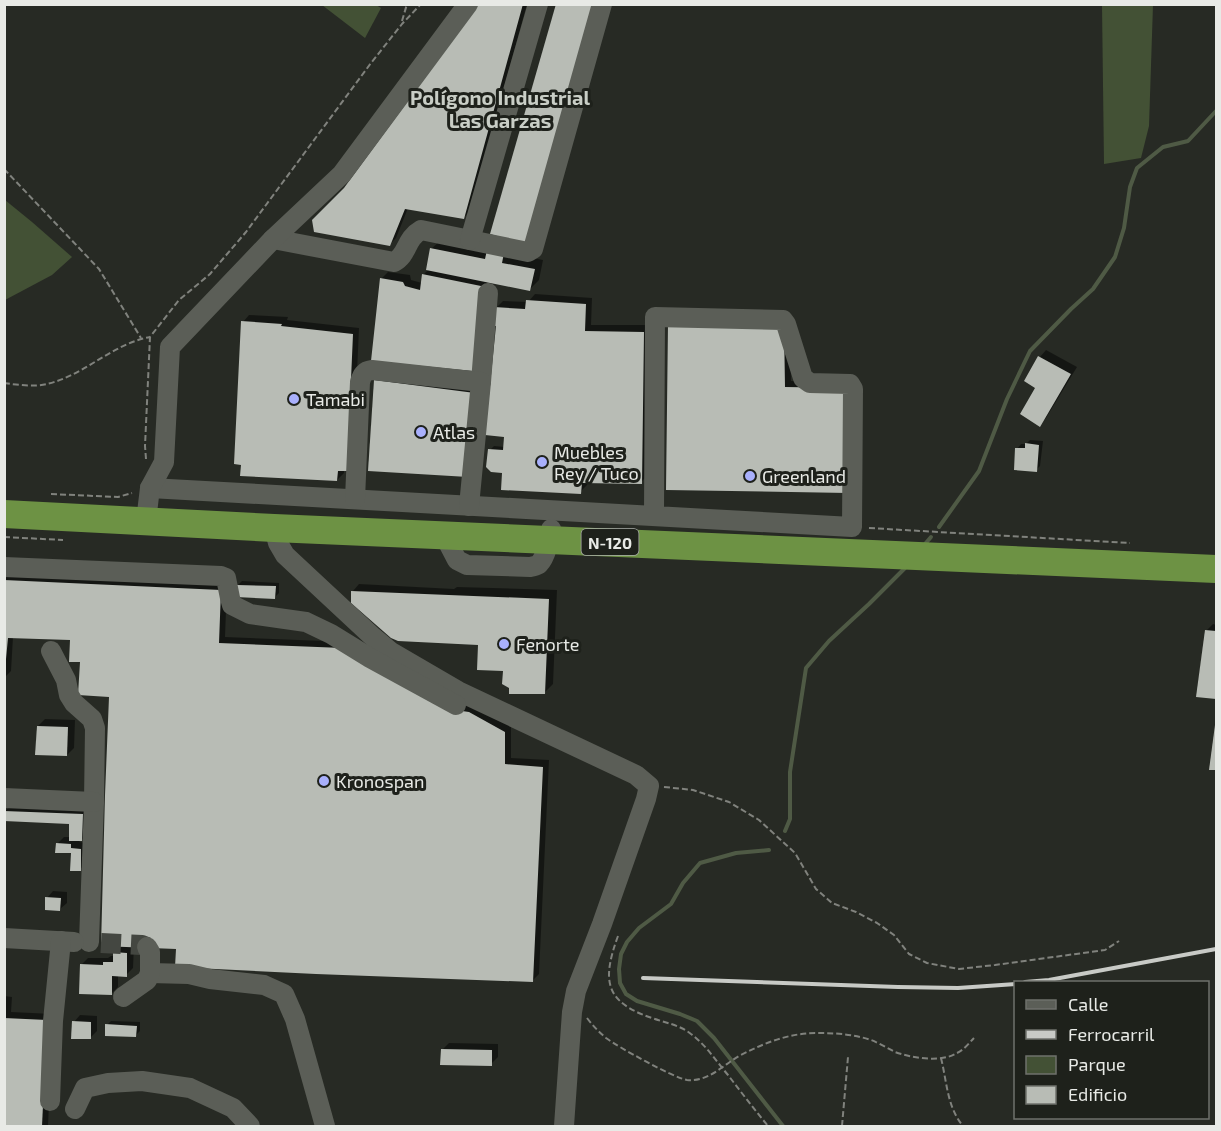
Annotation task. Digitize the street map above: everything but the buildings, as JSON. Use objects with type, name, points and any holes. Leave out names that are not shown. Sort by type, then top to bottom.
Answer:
[{"type":"highway","name":"N-120","points":[[4,514],[1216,569]]},
{"type":"street","points":[[146,521],[150,488],[164,462],[170,348],[273,239],[342,174],[468,4]]},
{"type":"street","points":[[470,240],[538,4]]},
{"type":"street","points":[[273,239],[393,262],[401,259],[414,234],[421,230],[528,252],[533,249],[602,4]]},
{"type":"street","points":[[469,506],[488,293]]},
{"type":"street","points":[[150,488],[552,511],[648,515],[852,527],[853,389],[850,384],[810,383],[803,378],[783,320],[655,317],[648,515],[641,544]]},
{"type":"street","points":[[355,499],[361,375],[372,370],[481,382]]},
{"type":"street","points":[[550,540],[552,511]]},
{"type":"street","points":[[274,528],[278,543],[285,555],[391,651],[458,691],[608,764],[636,775],[649,786],[602,924],[576,991],[572,1012],[564,1126]]},
{"type":"street","points":[[4,567],[221,576],[226,578],[232,605],[250,614],[306,622],[456,705]]},
{"type":"street","points":[[4,938],[95,943],[96,728],[92,719],[74,704],[69,695],[66,680],[51,651]]},
{"type":"street","points":[[4,798],[94,802]]},
{"type":"street","points":[[50,1101],[53,1021],[61,941]]},
{"type":"street","points":[[123,997],[147,980],[150,973],[150,952],[147,947]]},
{"type":"street","points":[[150,973],[189,974],[210,979],[264,985],[284,994],[295,1019],[325,1126]]},
{"type":"street","points":[[75,1109],[85,1088],[108,1083],[142,1081],[190,1088],[233,1108],[250,1126]]},
{"type":"path","points":[[402,24],[407,4]]},
{"type":"path","points":[[47,494],[118,497],[150,488],[145,446],[150,337],[179,300],[210,274],[246,232],[402,24],[421,4]]},
{"type":"path","points":[[4,169],[99,269],[141,338]]},
{"type":"path","points":[[4,383],[45,385],[70,376],[119,347],[141,338],[150,337]]},
{"type":"path","points":[[852,527],[1139,544]]},
{"type":"path","points":[[4,537],[63,540]]},
{"type":"path","points":[[649,786],[693,790],[729,802],[759,820],[795,854],[816,889],[832,903],[878,923],[894,935],[909,954],[927,963],[960,969],[995,965],[1104,950],[1119,941]]},
{"type":"path","points":[[618,936],[610,957],[608,975],[612,991],[628,1008],[689,1032],[724,1067],[768,1126]]},
{"type":"path","points":[[576,991],[585,1015],[593,1027],[608,1039],[681,1079],[704,1078],[737,1058],[775,1040],[802,1033],[840,1033],[870,1040],[898,1053],[927,1059],[957,1054],[974,1038]]},
{"type":"path","points":[[842,1126],[848,1057]]},
{"type":"path","points":[[941,1058],[948,1096],[953,1111],[963,1126]]},
{"type":"green space","points":[[322,5],[376,5],[381,8],[365,38]]},
{"type":"green space","points":[[1102,5],[1153,5],[1149,126],[1141,158],[1104,164]]},
{"type":"green space","points":[[5,200],[72,257],[52,275],[5,300]]},
{"type":"waterway","points":[[939,527],[979,471],[1007,399],[1030,351],[1093,289],[1115,257],[1124,228],[1130,187],[1137,168],[1163,147],[1188,141],[1216,111]]},
{"type":"waterway","points":[[925,544],[931,537]]},
{"type":"waterway","points":[[785,831],[790,819],[790,772],[806,668],[829,641],[905,568]]},
{"type":"waterway","points":[[769,850],[736,853],[700,863],[683,883],[671,904],[639,928],[627,942],[621,954],[619,969],[620,983],[626,994],[637,1001],[697,1021],[714,1038],[783,1126]]},
{"type":"tunnel","points":[[101,943],[147,947]]},
{"type":"railway","points":[[1037,981],[1216,949]]},
{"type":"railway","points":[[643,978],[958,988],[1014,984]]},
{"type":"place","name":"Tamabi","points":[[294,399]]},
{"type":"place","name":"Atlas","points":[[421,432]]},
{"type":"place","name":"Muebles Rey / Tuco","points":[[542,462]]},
{"type":"place","name":"Greenland","points":[[750,476]]},
{"type":"place","name":"Fenorte","points":[[504,644]]},
{"type":"place","name":"Kronospan","points":[[324,781]]},
{"type":"district","name":"Polígono Industrial Las Garzas","points":[[500,108]]}]
